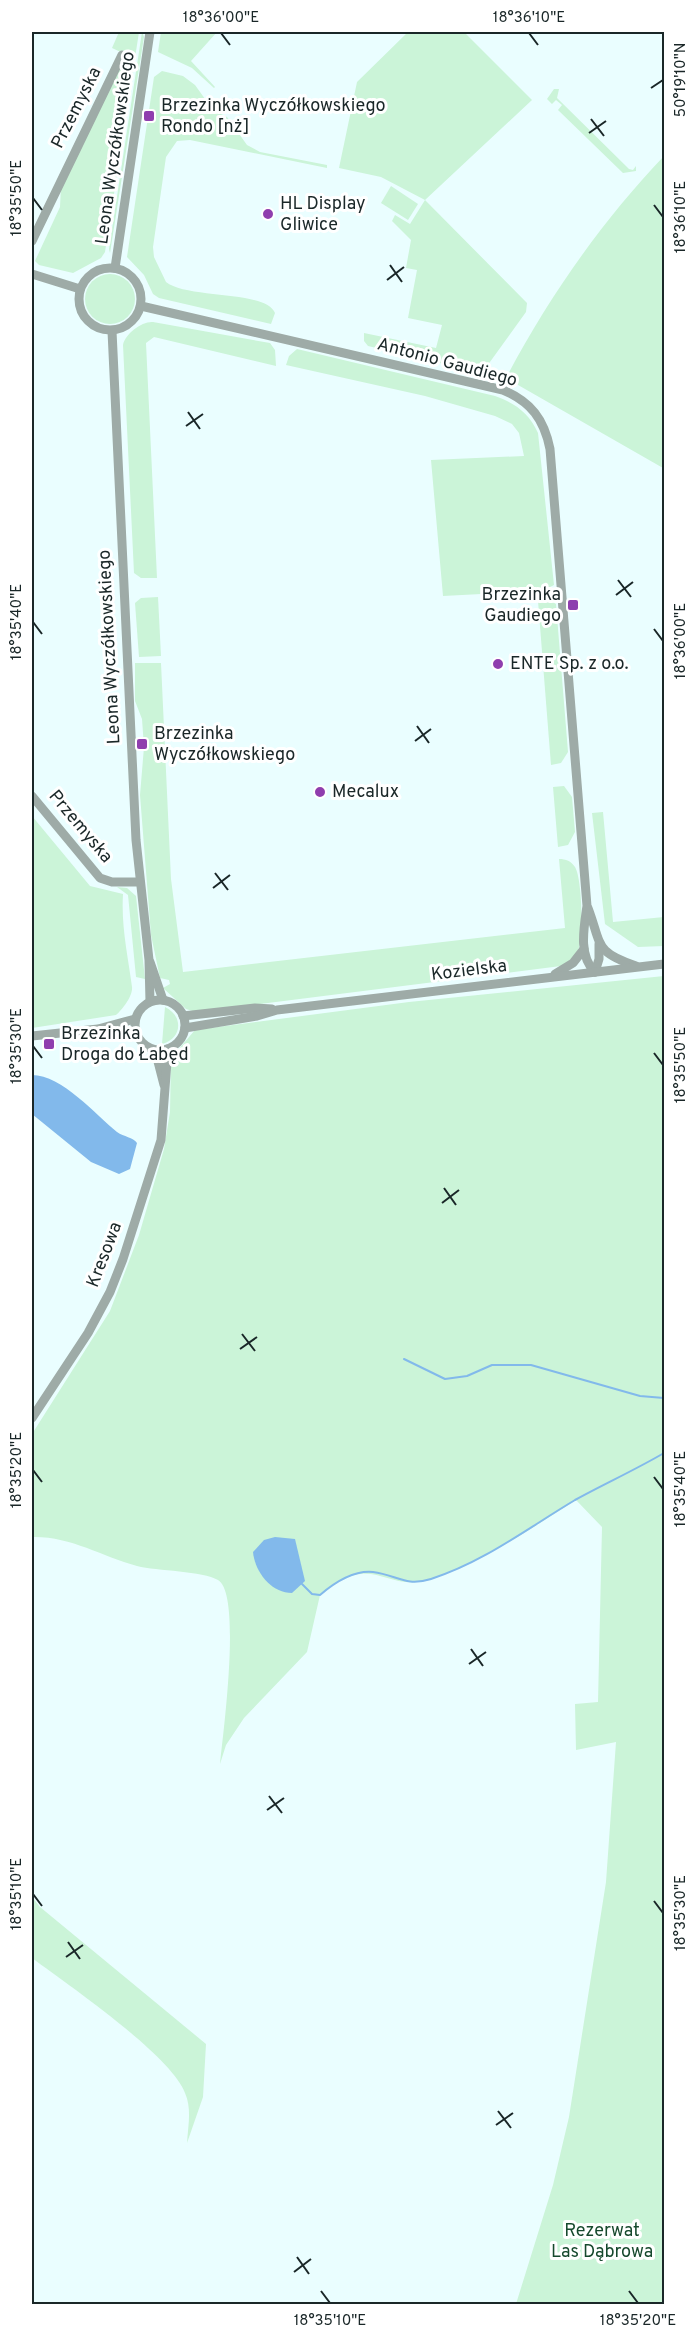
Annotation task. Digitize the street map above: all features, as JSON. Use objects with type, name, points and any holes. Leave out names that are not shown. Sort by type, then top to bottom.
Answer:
[{"type":"street","name":"Leona Wyczółkowskiego","points":[[115,268],[150,32]]},
{"type":"street","name":"Przemyska","points":[[32,241],[122,55]]},
{"type":"street","points":[[106,267],[115,268],[128,274],[137,283],[141,306],[136,317],[128,324],[112,331],[95,327],[85,317],[79,303],[80,289],[93,273],[106,267]]},
{"type":"street","points":[[32,274],[80,289]]},
{"type":"street","name":"Antonio Gaudiego","points":[[141,306],[503,390],[525,401],[538,416],[550,449],[588,906],[584,949]]},
{"type":"street","name":"Leona Wyczółkowskiego","points":[[112,331],[140,882],[150,960],[150,1002]]},
{"type":"street","name":"Przemyska","points":[[32,796],[98,876],[112,882],[140,882]]},
{"type":"street","name":"Antonio Gaudiego","points":[[588,906],[599,944],[598,964],[595,972]]},
{"type":"street","points":[[599,944],[613,958],[638,967]]},
{"type":"street","points":[[584,949],[587,963],[595,972]]},
{"type":"street","points":[[550,977],[573,963],[584,949]]},
{"type":"street","name":"Leona Wyczółkowskiego","points":[[150,960],[163,1000]]},
{"type":"street","name":"Kozielska","points":[[185,1028],[257,1016],[277,1010],[664,964]]},
{"type":"street","points":[[163,1000],[174,1004],[183,1016],[185,1028],[180,1039],[168,1049],[155,1050],[143,1044],[136,1033],[135,1019],[140,1009],[150,1002],[163,1000]]},
{"type":"street","name":"Kozielska","points":[[183,1016],[255,1008],[277,1010]]},
{"type":"street","points":[[32,1036],[98,1029],[135,1019]]},
{"type":"street","points":[[98,1029],[136,1033]]},
{"type":"street","name":"Kresowa","points":[[32,1418],[88,1333],[116,1278],[161,1140],[165,1118],[168,1049]]},
{"type":"street","name":"Kresowa","points":[[155,1050],[165,1087]]},
{"type":"green space","points":[[119,32],[139,32],[105,252],[101,258],[73,273],[39,265],[35,261],[60,207],[61,186],[127,55],[112,48]]},
{"type":"green space","points":[[142,32],[144,37],[110,253],[109,249]]},
{"type":"green space","points":[[161,32],[217,32],[191,61],[214,88],[192,68],[158,52]]},
{"type":"green space","points":[[408,32],[464,32],[532,100],[425,200],[381,177],[339,168],[357,82]]},
{"type":"green space","points":[[162,71],[183,76],[195,85],[213,110],[227,117],[247,145],[260,152],[327,165],[327,168],[190,140],[177,141],[166,157],[153,247],[154,257],[166,282],[191,291],[257,301],[269,306],[275,313],[271,324],[159,298],[153,294],[144,275],[127,257],[154,77]]},
{"type":"green space","points":[[554,89],[559,89],[557,98],[629,169],[633,170],[636,166],[636,171],[623,173],[558,110],[562,105],[556,100],[552,104],[547,99]]},
{"type":"green space","points":[[664,156],[664,485],[663,468],[506,378],[522,348],[577,261],[619,207]]},
{"type":"green space","points":[[391,186],[418,204],[408,220],[381,203]]},
{"type":"green space","points":[[425,200],[527,303],[526,312],[482,373],[368,346],[364,341],[364,333],[436,348],[442,325],[408,318],[417,270],[406,268],[411,240],[392,221],[395,215],[410,224]]},
{"type":"green space","points":[[110,274],[128,281],[135,299],[128,317],[110,324],[92,317],[85,299],[92,281]]},
{"type":"green space","points":[[153,322],[270,343],[275,350],[276,366],[154,337],[146,343],[157,578],[141,578],[134,573],[123,345],[135,329]]},
{"type":"green space","points":[[297,349],[495,396],[521,410],[538,433],[554,585],[542,591],[443,596],[431,460],[524,456],[519,433],[512,424],[495,416],[425,396],[286,365],[289,356]]},
{"type":"green space","points":[[158,597],[161,656],[139,657],[135,603],[141,598]]},
{"type":"green space","points":[[549,600],[556,604],[568,752],[561,763],[551,765],[538,601]]},
{"type":"green space","points":[[135,663],[161,663],[171,879],[183,972],[565,928],[559,859],[568,861],[575,867],[577,873],[581,908],[581,934],[578,950],[571,960],[561,966],[196,1012],[186,1009],[163,988],[170,984],[169,980],[160,978],[151,935],[140,795],[144,747],[142,719],[135,701]]},
{"type":"green space","points":[[564,786],[572,797],[575,832],[568,845],[558,847],[553,787]]},
{"type":"green space","points":[[603,812],[613,922],[664,917],[664,946],[638,947],[605,924],[592,813]]},
{"type":"green space","points":[[32,816],[90,886],[123,894],[124,930],[132,991],[127,1002],[116,1015],[32,1028]]},
{"type":"green space","points":[[117,887],[127,888],[136,896],[145,979],[136,977],[128,895]]},
{"type":"green space","name":"Rezerwat Las Dąbrowa","points":[[664,976],[664,2304],[516,2304],[553,2185],[569,2117],[606,1882],[616,1742],[576,1750],[575,1704],[598,1702],[602,1527],[576,1500],[488,1554],[431,1579],[415,1582],[401,1581],[366,1574],[354,1575],[338,1582],[320,1595],[307,1652],[244,1718],[226,1745],[220,1764],[230,1636],[229,1610],[225,1591],[218,1580],[211,1577],[137,1566],[72,1543],[32,1537],[32,1434],[110,1311],[139,1235],[164,1149],[170,1112],[171,1058],[195,1030],[409,1002]]},
{"type":"green space","points":[[165,1007],[175,1016],[178,1027],[174,1037],[162,1044]]},
{"type":"green space","points":[[32,1897],[40,1907],[206,2044],[203,2097],[187,2143],[188,2105],[185,2093],[176,2077],[140,2040],[32,1958]]},
{"type":"water","points":[[32,1075],[43,1077],[67,1089],[117,1132],[135,1141],[137,1143],[130,1169],[119,1174],[91,1162],[32,1114]]},
{"type":"water","points":[[275,1537],[295,1539],[305,1581],[292,1593],[277,1589],[265,1580],[254,1560],[253,1552],[264,1540]]},
{"type":"waterway","points":[[404,1359],[445,1379],[467,1376],[492,1365],[531,1365],[640,1396],[664,1398]]},
{"type":"waterway","points":[[302,1584],[312,1594],[320,1595],[344,1578],[358,1573],[381,1573],[414,1582],[431,1579],[487,1554],[575,1500],[664,1453]]},
{"type":"place","name":"Brzezinka Wyczółkowskiego Rondo [nż]","points":[[149,116]]},
{"type":"place","name":"HL Display Gliwice","points":[[268,214]]},
{"type":"place","name":"Brzezinka Gaudiego","points":[[573,605]]},
{"type":"place","name":"ENTE Sp. z o.o.","points":[[498,664]]},
{"type":"place","name":"Brzezinka Wyczółkowskiego","points":[[142,744]]},
{"type":"place","name":"Mecalux","points":[[320,792]]},
{"type":"place","name":"Brzezinka Droga do Łabęd","points":[[49,1044]]}]
